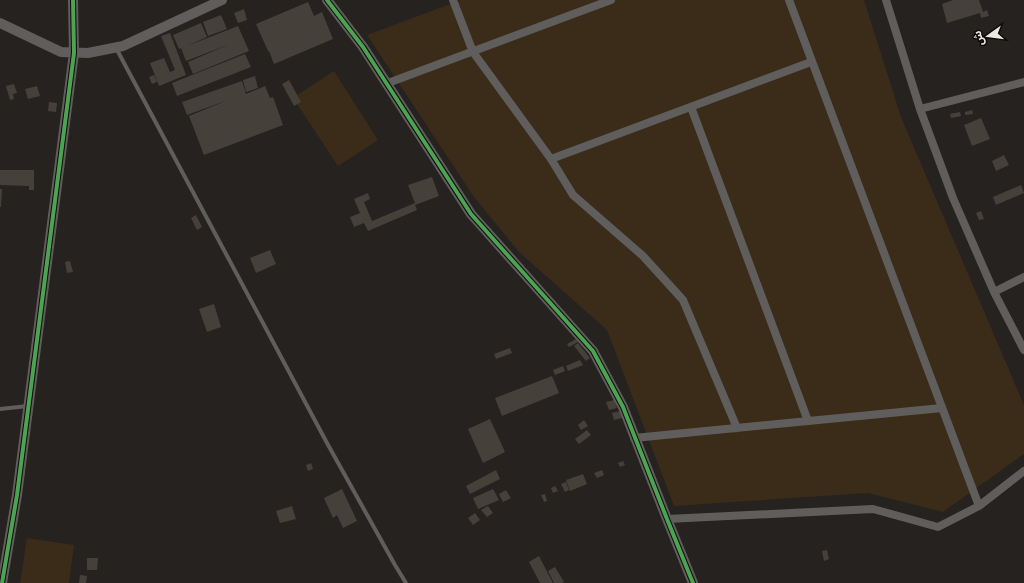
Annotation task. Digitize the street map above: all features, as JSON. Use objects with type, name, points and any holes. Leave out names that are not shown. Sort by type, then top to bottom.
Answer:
[{"type":"street","points":[[2,583],[17,495],[74,53],[73,0]]},
{"type":"street","points":[[0,23],[61,52],[88,54],[123,46],[222,0]]},
{"type":"street","points":[[326,0],[364,47],[471,214],[593,351],[623,407],[666,519],[693,583]]},
{"type":"street","points":[[453,0],[473,52],[551,159],[574,195],[643,256],[684,300],[737,428]]},
{"type":"street","points":[[388,84],[612,0]]},
{"type":"street","points":[[789,0],[979,506]]},
{"type":"street","points":[[886,0],[920,109],[953,198],[994,292],[1024,350]]},
{"type":"street","points":[[551,159],[811,62]]},
{"type":"street","points":[[920,109],[1024,82]]},
{"type":"street","points":[[691,107],[808,421]]},
{"type":"street","points":[[994,292],[1024,277]]},
{"type":"street","points":[[634,438],[942,408]]},
{"type":"street","points":[[666,519],[873,509],[938,527],[979,506],[1024,471]]},
{"type":"lane","points":[[116,48],[327,443],[406,583]]},
{"type":"lane","points":[[0,409],[28,406]]},
{"type":"shaded area","points":[[461,0],[864,0],[901,117],[1024,405],[1024,454],[943,512],[868,493],[674,506],[607,330],[519,252],[474,197],[367,35]]},
{"type":"shaded area","points":[[334,71],[378,140],[338,166],[293,98]]},
{"type":"shaded area","points":[[27,538],[74,545],[69,583],[20,583]]},
{"type":"building","points":[[953,0],[979,0],[983,12],[987,10],[989,16],[981,18],[980,13],[947,23],[942,4]]},
{"type":"building","points":[[308,2],[314,16],[322,12],[333,39],[274,64],[256,24]]},
{"type":"building","points":[[244,9],[247,20],[238,23],[234,13]]},
{"type":"building","points":[[221,15],[227,29],[208,36],[203,22]]},
{"type":"building","points":[[201,23],[207,37],[187,46],[238,26],[249,51],[193,74],[188,62],[230,44],[186,61],[181,48],[179,49],[173,35]]},
{"type":"building","points":[[170,33],[186,75],[159,86],[150,63],[164,58],[170,72],[175,70],[161,36]]},
{"type":"building","points":[[245,54],[251,67],[177,96],[172,83]]},
{"type":"building","points":[[154,75],[157,82],[152,84],[149,77]]},
{"type":"building","points":[[255,76],[258,88],[246,92],[243,80]]},
{"type":"building","points":[[289,80],[301,102],[294,106],[282,84]]},
{"type":"building","points":[[242,81],[246,94],[265,86],[270,98],[273,97],[283,125],[204,155],[189,116],[228,100],[187,115],[182,102]]},
{"type":"building","points":[[14,84],[17,93],[13,94],[14,99],[10,100],[6,86]]},
{"type":"building","points":[[37,86],[40,96],[28,99],[25,89]]},
{"type":"building","points":[[49,102],[57,103],[56,112],[48,111]]},
{"type":"building","points":[[972,110],[973,114],[965,115],[965,112]]},
{"type":"building","points":[[960,112],[961,116],[951,118],[950,114]]},
{"type":"building","points":[[981,118],[990,139],[972,146],[964,125]]},
{"type":"building","points":[[1004,155],[1009,165],[996,171],[992,161]]},
{"type":"building","points":[[0,170],[34,170],[34,190],[29,190],[29,186],[0,185]]},
{"type":"building","points":[[432,177],[439,196],[415,205],[417,210],[368,231],[364,223],[354,227],[350,217],[360,213],[354,199],[368,193],[370,199],[364,202],[372,221],[415,203],[408,185]]},
{"type":"building","points":[[1021,185],[1024,193],[996,205],[993,197]]},
{"type":"building","points":[[0,189],[2,189],[1,207],[0,207]]},
{"type":"building","points":[[981,211],[984,219],[979,220],[976,213]]},
{"type":"building","points":[[196,215],[202,227],[197,230],[191,218]]},
{"type":"building","points":[[270,250],[276,264],[256,273],[250,258]]},
{"type":"building","points":[[70,261],[73,272],[67,273],[65,262]]},
{"type":"building","points":[[214,304],[221,327],[207,332],[199,309]]},
{"type":"building","points":[[576,339],[578,342],[569,347],[567,344]]},
{"type":"building","points":[[578,343],[590,358],[586,361],[574,346]]},
{"type":"building","points":[[510,348],[512,353],[496,359],[494,354]]},
{"type":"building","points":[[580,360],[583,365],[568,371],[566,366]]},
{"type":"building","points":[[563,366],[565,371],[555,375],[553,370]]},
{"type":"building","points":[[552,376],[559,393],[502,416],[495,398]]},
{"type":"building","points":[[614,400],[617,408],[609,410],[606,402]]},
{"type":"building","points":[[620,411],[622,418],[614,420],[612,413]]},
{"type":"building","points":[[490,419],[505,452],[483,463],[468,429]]},
{"type":"building","points":[[584,420],[588,426],[581,430],[578,425]]},
{"type":"building","points":[[587,430],[591,435],[579,444],[575,439]]},
{"type":"building","points":[[623,461],[625,465],[620,467],[618,463]]},
{"type":"building","points":[[311,463],[313,469],[308,471],[306,465]]},
{"type":"building","points":[[496,470],[500,479],[470,494],[466,486]]},
{"type":"building","points":[[602,470],[604,475],[597,478],[594,473]]},
{"type":"building","points":[[583,474],[587,484],[570,491],[566,480]]},
{"type":"building","points":[[566,482],[569,490],[565,492],[561,484]]},
{"type":"building","points":[[555,486],[558,491],[553,493],[551,488]]},
{"type":"building","points":[[342,489],[357,521],[343,528],[337,515],[333,518],[324,498]]},
{"type":"building","points":[[493,489],[499,500],[478,509],[473,498]]},
{"type":"building","points":[[506,490],[511,498],[503,502],[499,494]]},
{"type":"building","points":[[545,494],[547,501],[544,502],[541,495]]},
{"type":"building","points":[[292,506],[296,519],[280,523],[276,511]]},
{"type":"building","points":[[488,506],[493,513],[487,517],[481,510]]},
{"type":"building","points":[[475,513],[480,520],[473,525],[468,518]]},
{"type":"building","points":[[827,550],[829,559],[824,561],[822,551]]},
{"type":"building","points":[[539,556],[553,583],[540,583],[529,562]]},
{"type":"building","points":[[87,558],[98,558],[97,570],[87,570]]},
{"type":"building","points":[[555,567],[564,582],[554,583],[548,571]]},
{"type":"building","points":[[80,575],[87,576],[86,583],[79,583]]},
{"type":"cycle path","points":[[2,583],[17,495],[74,53],[73,0]]},
{"type":"cycle path","points":[[327,0],[363,47],[471,214],[593,351],[623,407],[693,583]]}]
